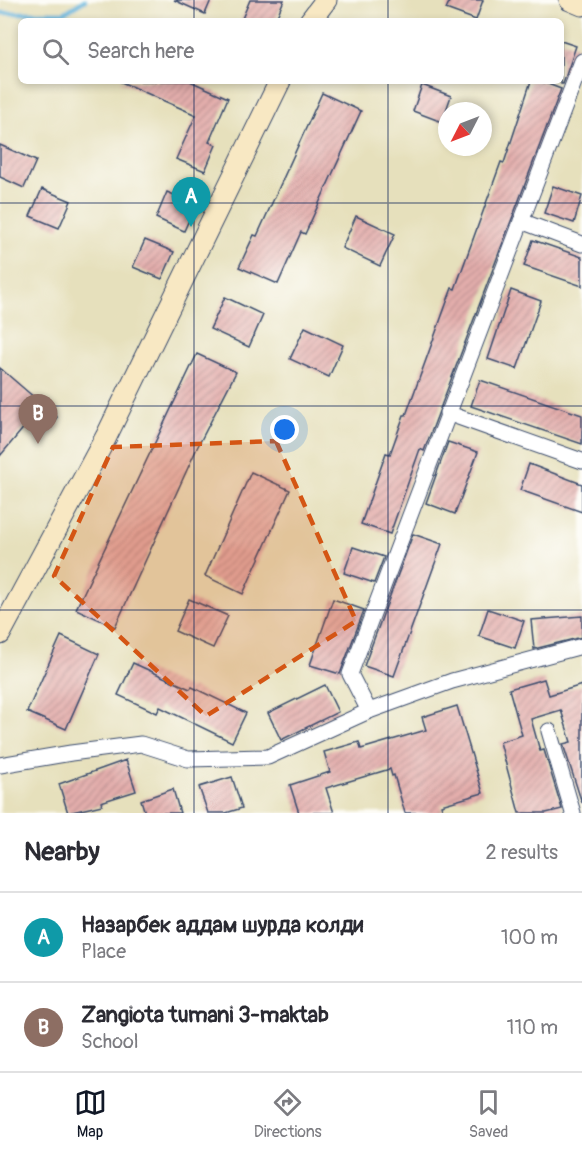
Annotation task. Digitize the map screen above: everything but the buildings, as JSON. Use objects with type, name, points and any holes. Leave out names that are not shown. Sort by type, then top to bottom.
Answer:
[{"type":"main road","points":[[311,18],[317,0]]},
{"type":"main road","points":[[312,18],[326,0]]},
{"type":"main road","points":[[570,0],[582,4]]},
{"type":"main road","points":[[0,634],[111,427],[279,84]]},
{"type":"street","points":[[369,711],[350,674],[582,61]]},
{"type":"street","points":[[521,221],[582,244]]},
{"type":"street","points":[[447,413],[582,461]]},
{"type":"street","points":[[0,765],[141,744],[188,759],[268,757],[369,711],[452,681],[582,646]]},
{"type":"street","points":[[549,731],[573,813]]},
{"type":"highlighted area","points":[[276,441],[356,621],[206,716],[54,576],[113,447]]},
{"type":"waterway","points":[[0,13],[64,13],[85,0]]},
{"type":"place","name":"Назарбек аддам шурда колди","points":[[191,227]]},
{"type":"place","name":"Zangiota tumani 3-maktab","points":[[38,444]]}]
